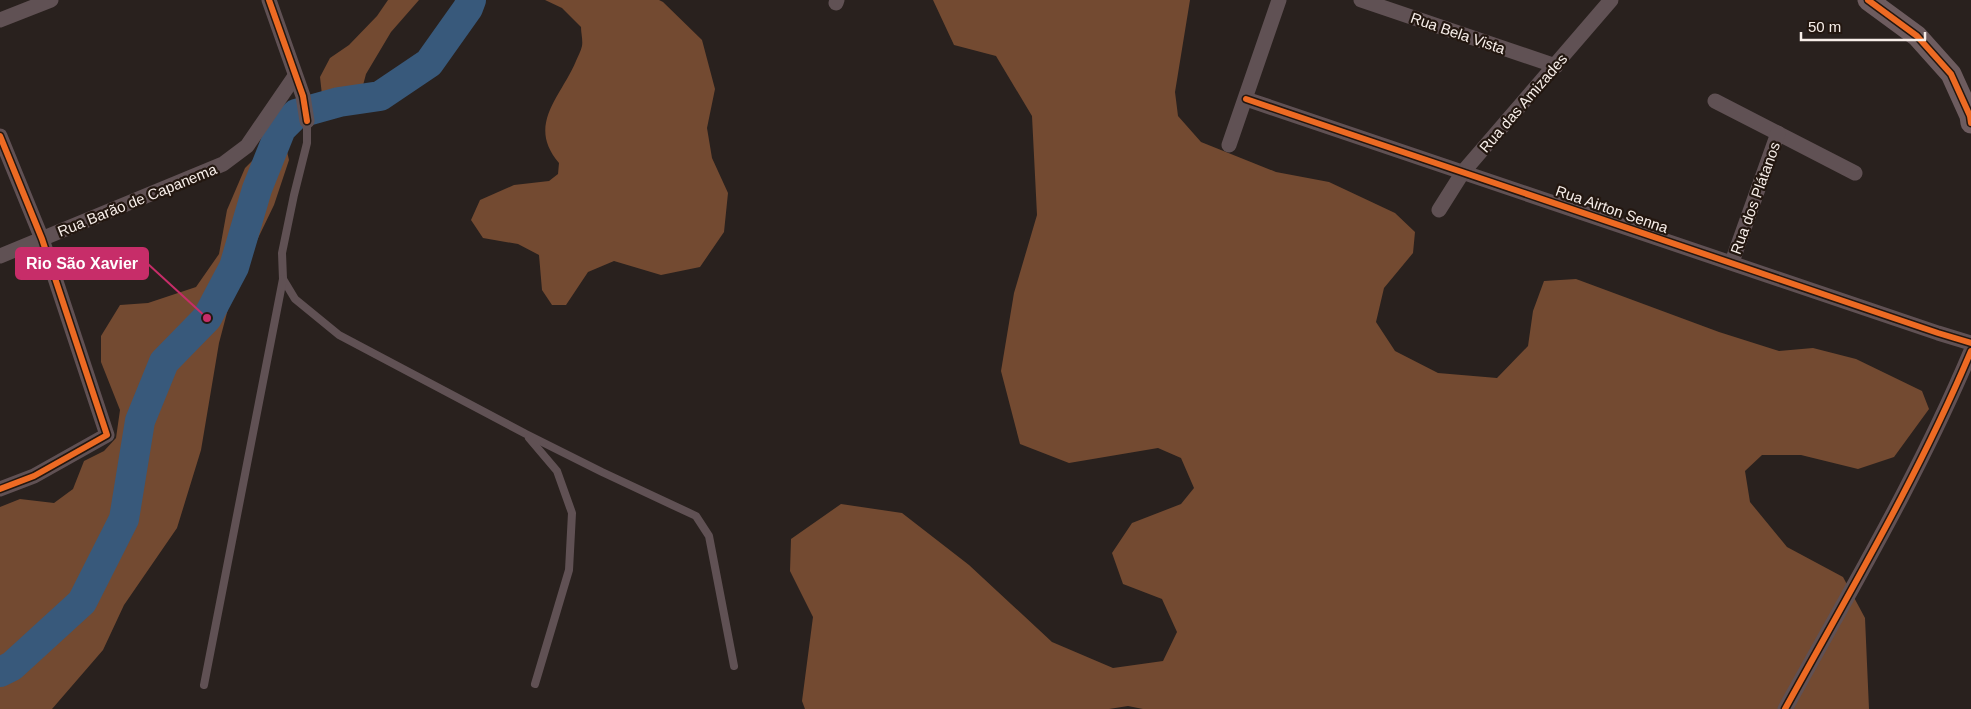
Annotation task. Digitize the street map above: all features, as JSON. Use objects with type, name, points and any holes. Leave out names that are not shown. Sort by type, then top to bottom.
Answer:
[{"type":"street","points":[[0,20],[51,0]]},
{"type":"street","points":[[269,0],[303,96],[307,120]]},
{"type":"street","points":[[1229,145],[1279,0]]},
{"type":"street","name":"Rua Bela Vista","points":[[1360,0],[1556,66]]},
{"type":"street","name":"Rua das Amizades","points":[[1439,210],[1463,172],[1611,0]]},
{"type":"street","points":[[1868,0],[1917,36],[1951,74],[1971,122]]},
{"type":"street","name":"Rua Barão de Capanema","points":[[0,256],[223,164],[247,146],[295,76]]},
{"type":"street","name":"Rua Airton Senna","points":[[1246,99],[1971,343]]},
{"type":"street","name":"Rua dos Plátanos","points":[[1715,101],[1855,173]]},
{"type":"street","name":"Rua dos Plátanos","points":[[1732,262],[1778,133]]},
{"type":"street","points":[[0,136],[42,239],[107,435],[34,476],[0,489]]},
{"type":"street","points":[[1785,709],[1910,481],[1949,403],[1971,350]]},
{"type":"lane","points":[[204,685],[283,279],[282,254],[306,143],[307,120]]},
{"type":"lane","points":[[283,279],[295,299],[339,335],[526,434],[696,516],[709,536],[734,666]]},
{"type":"lane","points":[[526,434],[557,471],[572,513],[569,570],[535,684]]},
{"type":"shaded area","points":[[388,0],[419,0],[391,32],[366,74],[357,108],[346,115],[332,111],[322,95],[320,77],[330,58],[349,45],[377,16]]},
{"type":"shaded area","points":[[545,0],[659,0],[702,40],[715,89],[707,128],[712,158],[728,193],[724,232],[700,267],[661,275],[614,261],[588,272],[566,305],[552,305],[542,290],[539,255],[518,244],[483,238],[471,220],[480,200],[514,185],[549,181],[558,174],[559,163],[550,149],[546,136],[546,124],[555,99],[570,74],[580,52],[582,39],[581,27],[562,8]]},
{"type":"shaded area","points":[[933,0],[1190,0],[1175,92],[1178,116],[1201,142],[1276,172],[1329,182],[1395,213],[1415,232],[1413,253],[1384,288],[1376,322],[1395,351],[1438,373],[1497,378],[1528,346],[1533,311],[1544,281],[1576,279],[1719,332],[1779,351],[1813,348],[1856,359],[1922,391],[1929,409],[1894,457],[1858,469],[1801,455],[1762,455],[1745,471],[1750,502],[1787,547],[1843,577],[1865,618],[1869,709],[1143,709],[1128,706],[1109,709],[805,709],[802,701],[813,617],[790,571],[791,539],[841,504],[902,513],[969,565],[1052,642],[1113,668],[1163,661],[1177,632],[1162,599],[1123,584],[1112,553],[1132,523],[1181,504],[1194,488],[1181,458],[1158,448],[1069,463],[1020,444],[1001,371],[1014,293],[1037,215],[1032,116],[996,56],[954,45]]},
{"type":"shaded area","points":[[268,145],[286,147],[289,160],[274,205],[233,290],[219,343],[201,450],[177,528],[124,605],[103,650],[52,709],[0,709],[0,507],[20,499],[54,503],[73,489],[84,461],[104,451],[116,438],[120,410],[101,362],[101,336],[120,305],[148,303],[196,287],[219,254],[227,210],[245,168]]},
{"type":"waterway","points":[[0,672],[12,666],[82,602],[124,519],[140,421],[164,362],[207,318],[234,267],[257,189],[281,129],[296,114],[339,102],[380,96],[429,63],[468,8],[471,0]]},
{"type":"cycle path","points":[[269,0],[303,96],[307,121]]},
{"type":"cycle path","points":[[1868,0],[1917,36],[1951,74],[1970,116],[1971,123]]},
{"type":"cycle path","points":[[1246,99],[1971,343]]},
{"type":"cycle path","points":[[0,136],[42,239],[107,435],[34,476],[0,489]]},
{"type":"cycle path","points":[[1785,709],[1859,577],[1906,488],[1951,397],[1971,351]]},
{"type":"place","name":"Rio São Xavier","points":[[207,318]]}]
